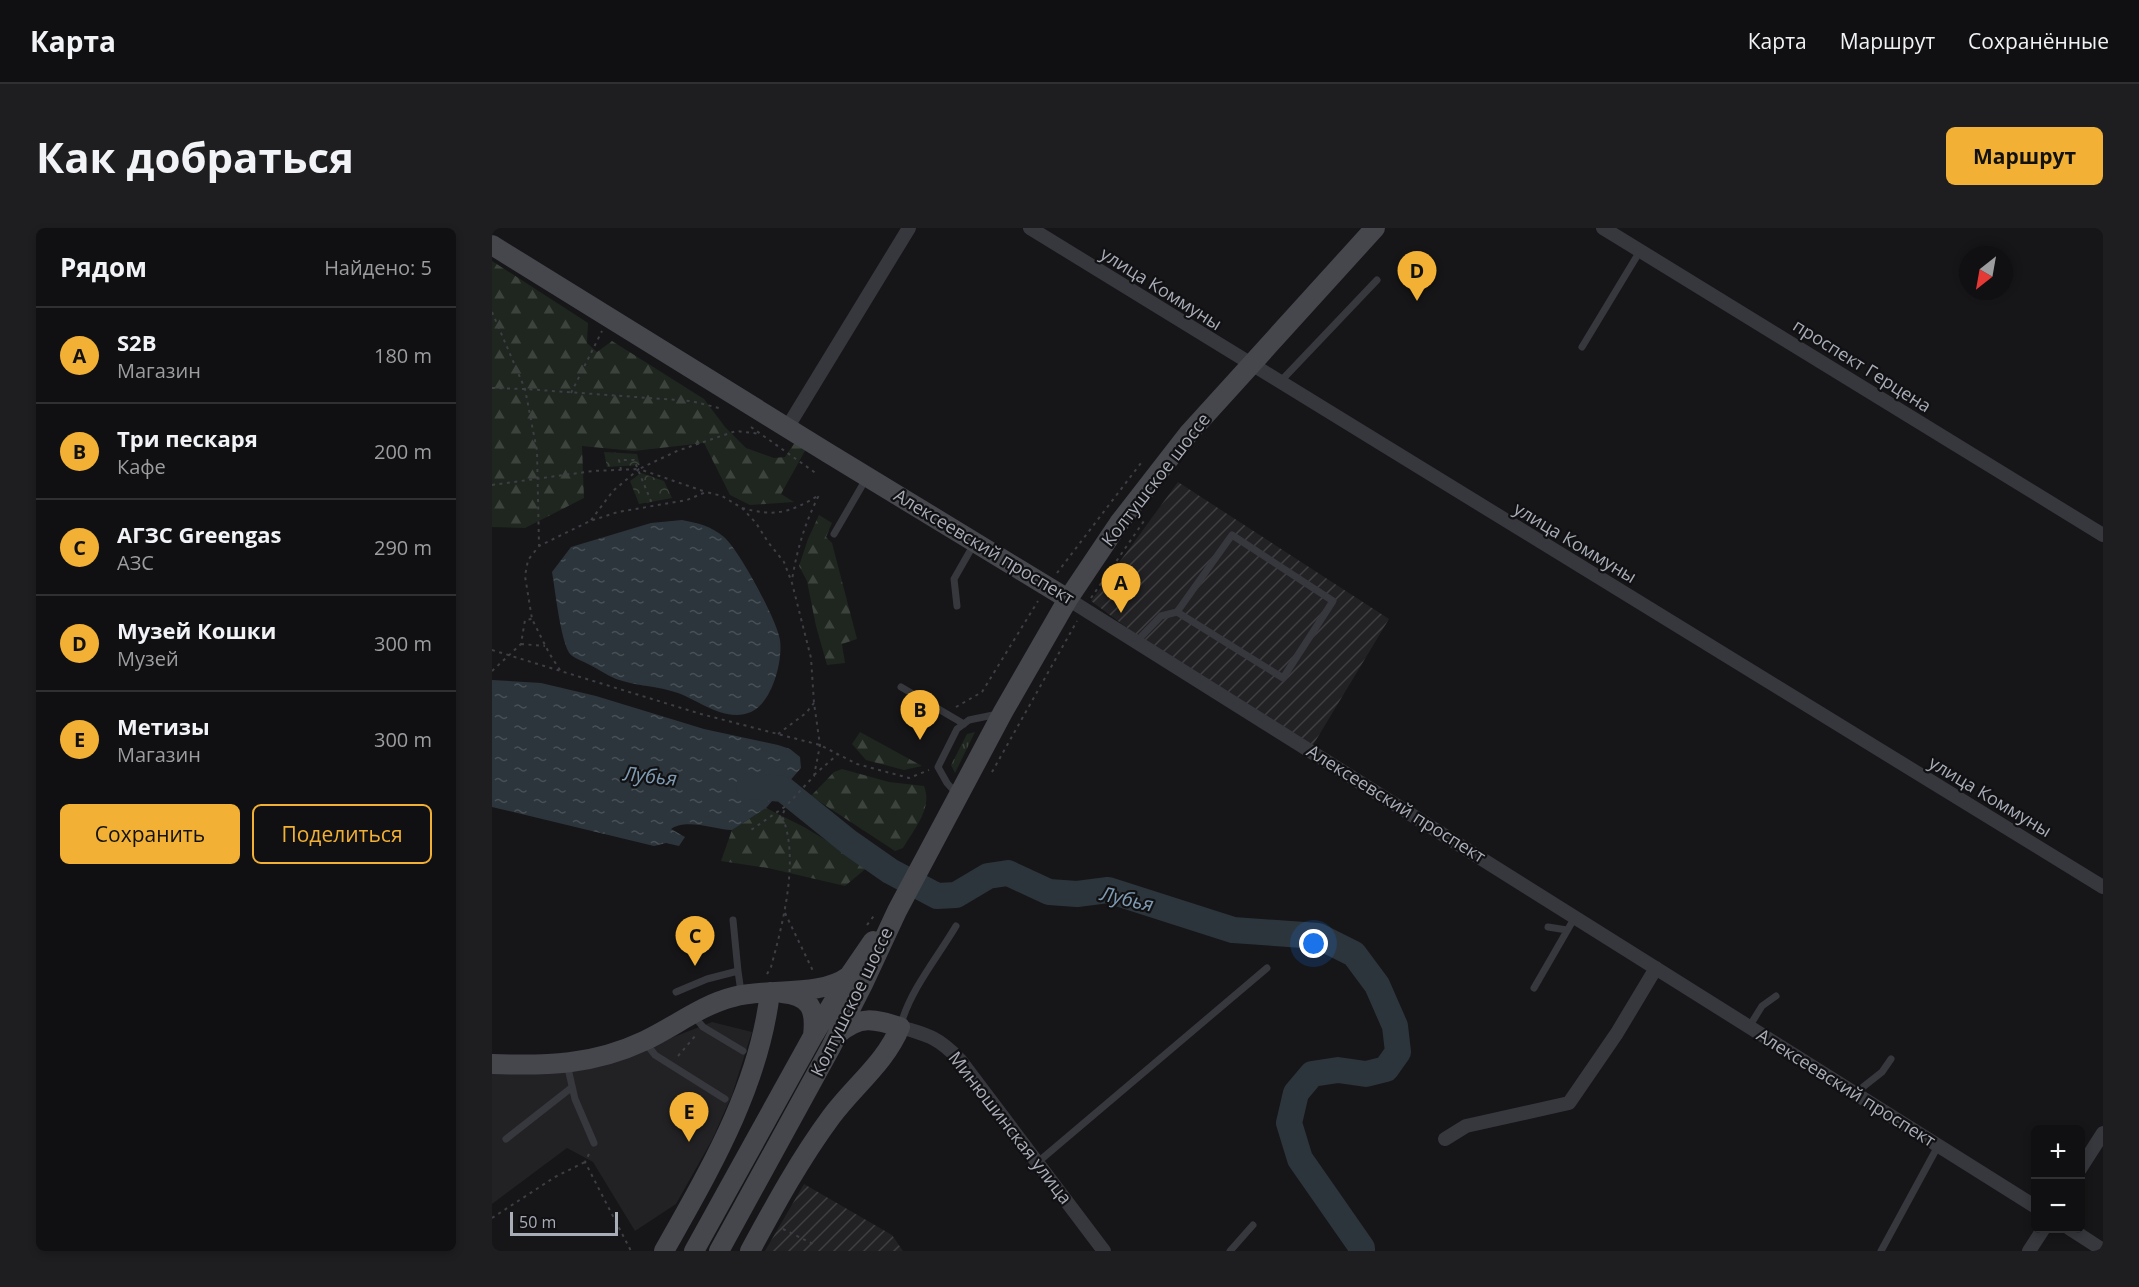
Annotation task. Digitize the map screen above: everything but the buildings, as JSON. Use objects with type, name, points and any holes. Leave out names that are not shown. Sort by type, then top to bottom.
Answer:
[{"type":"street","points":[[787,428],[909,228]]},
{"type":"street","name":"улица Коммуны","points":[[1030,228],[2103,887]]},
{"type":"street","name":"Колтушское шоссе","points":[[694,1251],[813,1036],[856,980],[897,911],[1003,712],[1076,603],[1137,498],[1189,433],[1375,228]]},
{"type":"street","name":"проспект Герцена","points":[[1603,228],[2103,535]]},
{"type":"street","name":"Алексеевский проспект","points":[[492,245],[787,428],[1076,603],[2031,1205]]},
{"type":"street","points":[[1562,1116],[1656,968]]},
{"type":"street","points":[[770,992],[825,987],[856,980]]},
{"type":"street","name":"Колтушское шоссе","points":[[719,1251],[835,1040],[856,980]]},
{"type":"street","name":"Минюшинская улица","points":[[856,980],[870,1006],[900,1027]]},
{"type":"street","points":[[492,1064],[567,1064],[588,1061],[698,1020],[722,1000],[741,990],[791,994],[804,999],[812,1008],[815,1019],[813,1036]]},
{"type":"street","points":[[664,1251],[716,1158],[747,1087],[764,1030],[770,992]]},
{"type":"street","name":"Минюшинская улица","points":[[835,1040],[848,1025],[862,1020],[880,1021],[935,1038],[945,1044],[960,1060],[1104,1251]]},
{"type":"street","points":[[750,1251],[805,1154],[832,1116],[889,1050],[900,1027]]},
{"type":"street","points":[[1444,1139],[1466,1126],[1569,1103]]},
{"type":"street","points":[[2085,1161],[2103,1133]]},
{"type":"street","points":[[2029,1251],[2041,1233]]},
{"type":"street","points":[[2077,1233],[2103,1250]]},
{"type":"lane","points":[[1582,347],[1640,251]]},
{"type":"lane","points":[[1279,383],[1377,280]]},
{"type":"lane","points":[[834,534],[868,477]]},
{"type":"lane","points":[[1136,642],[1161,616],[1177,612],[1232,536],[1333,601],[1283,678],[1177,612]]},
{"type":"lane","points":[[957,606],[954,579],[975,542]]},
{"type":"lane","points":[[902,687],[964,724]]},
{"type":"lane","points":[[958,796],[938,767],[957,729],[969,720],[1003,712]]},
{"type":"lane","points":[[1534,988],[1575,917]]},
{"type":"lane","points":[[733,920],[741,990]]},
{"type":"lane","points":[[900,1027],[910,999],[956,926]]},
{"type":"lane","points":[[1548,927],[1567,930]]},
{"type":"lane","points":[[1038,1162],[1267,968]]},
{"type":"lane","points":[[676,992],[698,982],[738,971]]},
{"type":"lane","points":[[1749,1027],[1762,1006],[1776,996]]},
{"type":"lane","points":[[698,1020],[743,1052]]},
{"type":"lane","points":[[644,1041],[655,1055],[725,1099]]},
{"type":"lane","points":[[1858,1096],[1863,1087],[1882,1072],[1891,1059]]},
{"type":"lane","points":[[567,1064],[571,1088],[594,1143]]},
{"type":"lane","points":[[506,1139],[571,1088]]},
{"type":"lane","points":[[1881,1251],[1938,1146]]},
{"type":"lane","points":[[1230,1251],[1253,1225]]},
{"type":"path","points":[[492,312],[525,389],[537,451],[539,546]]},
{"type":"path","points":[[571,393],[602,331]]},
{"type":"path","points":[[492,388],[691,401],[729,410]]},
{"type":"path","points":[[745,422],[817,474]]},
{"type":"path","points":[[590,521],[613,491],[639,469],[677,451],[736,431],[761,434],[787,428]]},
{"type":"path","points":[[621,470],[618,460],[634,460],[653,506]]},
{"type":"path","points":[[492,485],[593,471],[639,469],[722,496],[742,508],[764,514],[800,507],[819,495],[798,547],[792,583]]},
{"type":"path","points":[[560,670],[532,619],[525,576],[528,560],[539,546],[590,521],[618,512],[687,500],[706,492]]},
{"type":"path","points":[[742,508],[756,523],[784,562],[792,583],[811,658],[820,746],[814,776]]},
{"type":"path","points":[[956,707],[982,693],[1038,601]]},
{"type":"path","points":[[992,772],[1076,603]]},
{"type":"path","points":[[492,671],[521,644],[525,620],[532,619]]},
{"type":"path","points":[[521,644],[545,646]]},
{"type":"path","points":[[492,650],[701,714],[820,746],[857,764],[909,778],[938,767]]},
{"type":"path","points":[[778,734],[806,713],[814,703]]},
{"type":"path","points":[[750,830],[786,806],[837,755]]},
{"type":"path","points":[[741,990],[762,982],[771,967],[785,914],[788,832],[782,816],[786,806]]},
{"type":"path","points":[[863,931],[876,913]]},
{"type":"path","points":[[785,914],[817,977]]},
{"type":"path","points":[[670,1065],[698,1020]]},
{"type":"path","points":[[492,1218],[585,1162],[594,1143]]},
{"type":"path","points":[[585,1162],[631,1251]]},
{"type":"path","points":[[779,1227],[815,1245]]},
{"type":"shaded area","points":[[1178,482],[1389,619],[1313,745],[1149,644],[1091,601]]},
{"type":"shaded area","points":[[712,1022],[752,1032],[732,1095],[712,1140],[676,1204],[635,1231],[593,1162],[567,1148],[492,1204],[492,1056],[607,1063]]},
{"type":"shaded area","points":[[804,1184],[892,1235],[903,1251],[765,1251]]},
{"type":"green space","points":[[492,261],[588,323],[587,343],[597,352],[612,341],[704,399],[725,427],[746,448],[774,458],[785,457],[795,442],[806,449],[781,494],[794,502],[750,505],[730,495],[704,443],[634,451],[582,446],[584,498],[525,528],[492,527]]},
{"type":"green space","points":[[604,452],[637,454],[640,465],[607,467]]},
{"type":"green space","points":[[641,473],[664,481],[672,498],[639,504],[630,481]]},
{"type":"green space","points":[[819,515],[832,523],[826,537],[832,543],[857,639],[842,644],[845,663],[827,665],[807,581],[799,566]]},
{"type":"green space","points":[[860,732],[922,766],[904,770],[866,760],[852,744]]},
{"type":"green space","points":[[975,732],[955,773],[951,765],[967,734]]},
{"type":"green space","points":[[842,769],[889,782],[924,786],[926,802],[924,810],[903,848],[895,851],[811,796],[834,772]]},
{"type":"green space","points":[[766,808],[804,827],[869,866],[845,886],[768,868],[721,861],[732,830]]},
{"type":"water","points":[[682,520],[709,528],[719,533],[731,544],[756,586],[777,630],[780,640],[780,659],[770,691],[758,707],[742,715],[713,710],[678,693],[616,679],[571,655],[567,650],[561,629],[552,572],[571,547],[651,523]]},
{"type":"water","points":[[492,680],[541,683],[596,696],[704,729],[778,745],[790,749],[800,757],[801,768],[766,808],[732,830],[692,824],[684,824],[671,829],[685,837],[679,846],[666,843],[654,846],[492,807]]},
{"type":"waterway","name":"Лубья","points":[[749,786],[783,789],[850,843],[890,871],[937,896],[956,895],[988,876],[1008,873],[1049,892],[1077,894],[1108,890],[1233,930],[1318,936],[1354,954],[1377,985],[1395,1026],[1398,1052],[1386,1069],[1366,1074],[1338,1070],[1312,1074],[1296,1093],[1289,1123],[1300,1159],[1362,1251]]},
{"type":"place","name":"Музей Кошки","points":[[1417,301]]},
{"type":"place","name":"S2B","points":[[1121,613]]},
{"type":"place","name":"Три пескаря","points":[[920,740]]},
{"type":"place","name":"АГЗС Greengas","points":[[695,966]]},
{"type":"place","name":"Метизы","points":[[689,1142]]}]
